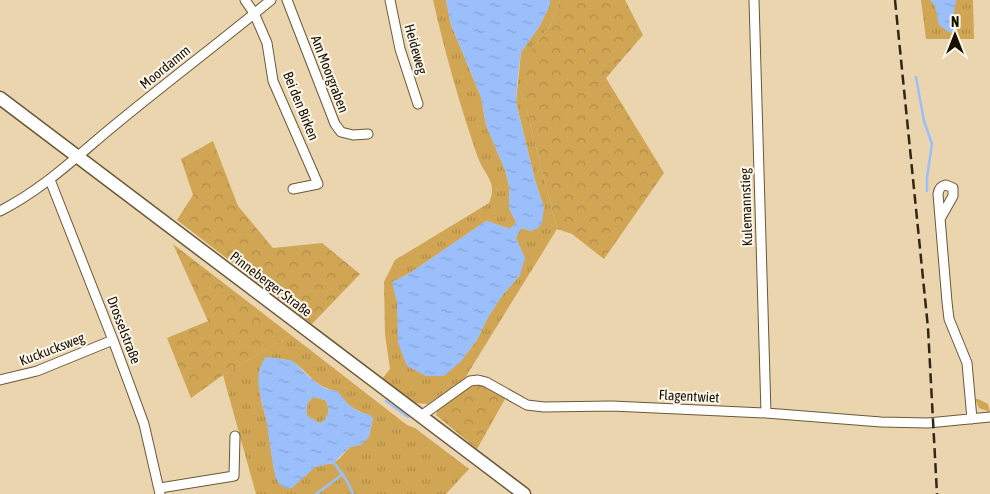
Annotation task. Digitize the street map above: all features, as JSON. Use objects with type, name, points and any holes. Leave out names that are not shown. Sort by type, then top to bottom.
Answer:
[{"type":"main road","name":"Pinneberger Straße","points":[[0,98],[524,494]]},
{"type":"street","points":[[245,0],[254,13]]},
{"type":"street","name":"Moordamm","points":[[0,211],[22,200],[50,180],[132,111],[271,0]]},
{"type":"street","name":"Am Moorgraben","points":[[287,0],[335,124],[341,132],[353,135],[368,134]]},
{"type":"street","name":"Heideweg","points":[[390,0],[400,49],[418,104]]},
{"type":"street","name":"Kulemannstieg","points":[[754,0],[766,413]]},
{"type":"street","name":"Bei den Birken","points":[[254,13],[267,43],[273,81],[318,184],[293,189]]},
{"type":"street","name":"Drosselstraße","points":[[50,180],[144,424],[160,491]]},
{"type":"street","points":[[940,219],[949,319],[967,363],[972,419]]},
{"type":"street","name":"Kuckucksweg","points":[[0,380],[37,371],[113,340]]},
{"type":"street","name":"Flagentwiet","points":[[424,418],[470,381],[478,380],[495,386],[514,398],[534,406],[589,405],[766,413],[928,424],[990,416]]},
{"type":"street","points":[[160,491],[234,476],[235,436]]},
{"type":"green space","points":[[433,0],[446,0],[451,25],[481,97],[486,125],[505,170],[509,186],[509,208],[516,222],[511,228],[486,221],[410,273],[393,282],[398,322],[426,376],[461,361],[477,340],[487,319],[501,297],[520,275],[516,237],[521,228],[531,231],[544,208],[535,180],[516,102],[521,52],[539,27],[550,5],[550,0],[560,0],[550,26],[533,46],[527,111],[557,229],[465,378],[428,404],[414,403],[382,379],[390,369],[385,334],[384,282],[395,260],[489,203],[492,190],[489,179],[478,158],[465,119]]},
{"type":"green space","points":[[560,0],[625,0],[643,35],[606,78],[664,173],[604,259],[572,234],[557,229],[527,111],[524,78],[533,46],[550,26]]},
{"type":"green space","points":[[921,0],[973,0],[974,39],[926,39]]},
{"type":"green space","points":[[213,141],[238,206],[273,248],[322,243],[360,274],[312,324],[177,220],[193,195],[181,159]]},
{"type":"green space","points":[[173,244],[291,335],[223,375],[191,398],[167,338],[208,321]]},
{"type":"green space","points":[[291,335],[407,425],[415,428],[469,469],[446,494],[256,494],[223,375]],"holes":[[[265,358],[293,362],[314,381],[324,387],[337,391],[344,401],[353,408],[373,418],[369,437],[350,447],[339,459],[331,464],[315,467],[292,487],[286,488],[274,470],[267,422],[261,400],[260,370]]]},
{"type":"green space","points":[[480,385],[505,399],[477,449],[436,415],[438,408],[469,387]]},
{"type":"green space","points":[[313,397],[325,400],[328,406],[328,415],[321,423],[307,416],[307,404]]},
{"type":"green space","points":[[975,399],[988,404],[990,412],[979,408]]},
{"type":"water","points":[[446,0],[550,0],[550,5],[539,27],[521,52],[516,102],[535,180],[544,208],[542,223],[538,228],[531,231],[521,228],[516,238],[525,258],[520,275],[501,297],[487,319],[477,340],[461,361],[444,376],[426,376],[407,366],[398,343],[397,302],[392,282],[410,273],[486,221],[511,228],[516,222],[509,208],[509,186],[505,170],[486,125],[481,97],[451,25]]},
{"type":"water","points":[[930,0],[956,0],[954,13],[959,25],[955,31],[950,33],[939,25],[935,6]]},
{"type":"water","points":[[265,358],[293,361],[321,386],[337,391],[352,407],[373,418],[369,437],[361,445],[350,447],[333,463],[315,467],[292,488],[281,486],[275,476],[267,423],[258,382],[261,366]],"holes":[[[313,397],[325,400],[328,412],[326,418],[321,423],[307,416],[307,404]]]},
{"type":"waterway","points":[[916,77],[924,121],[932,144],[927,191]]},
{"type":"waterway","points":[[386,401],[408,417]]},
{"type":"waterway","points":[[333,461],[347,481],[353,494]]},
{"type":"waterway","points":[[316,494],[343,474]]},
{"type":"railway","points":[[895,0],[928,328],[937,494]]}]
